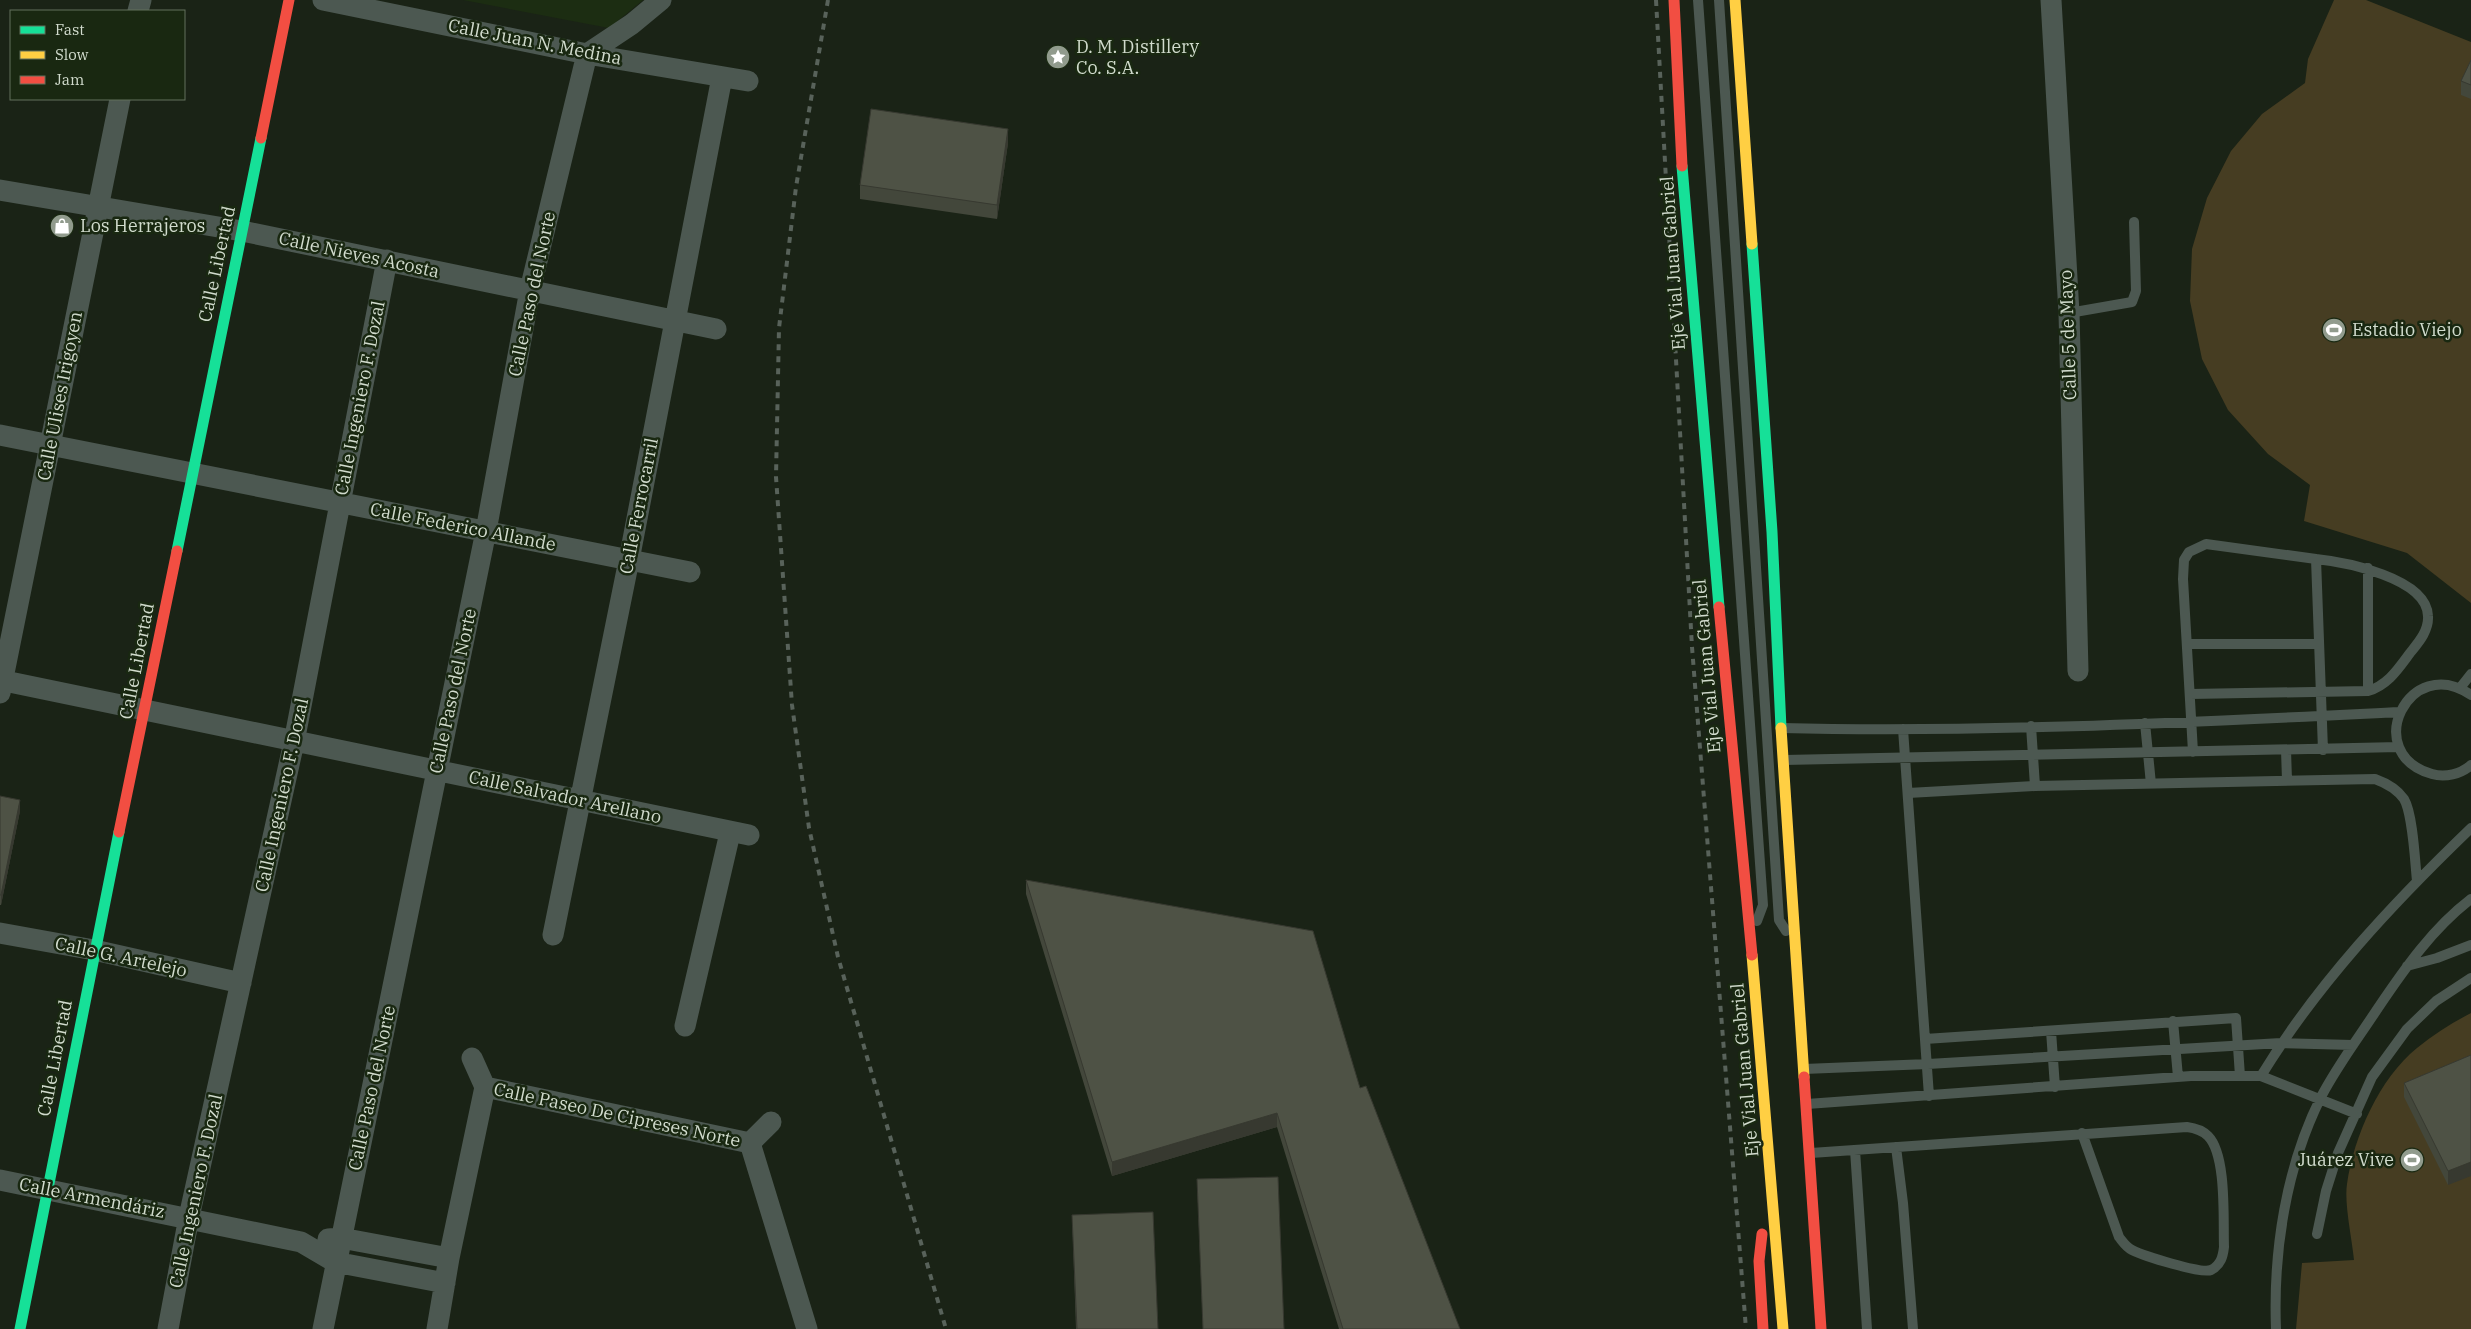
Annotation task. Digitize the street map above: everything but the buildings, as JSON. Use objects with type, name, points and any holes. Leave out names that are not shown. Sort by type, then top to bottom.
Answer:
[{"type":"main road","name":"Calle Libertad","points":[[20,1329],[94,950],[145,710],[289,0]]},
{"type":"main road","name":"Eje Vial Juan Gabriel","points":[[1674,0],[1687,232],[1770,1145],[1783,1329]]},
{"type":"main road","points":[[1734,0],[1772,532],[1782,728],[1821,1329]]},
{"type":"main road","points":[[1763,1329],[1759,1261],[1770,1145]]},
{"type":"street","name":"Calle Juan N. Medina","points":[[323,0],[587,54],[748,82]]},
{"type":"street","points":[[587,54],[632,24],[661,0]]},
{"type":"street","name":"Calle 5 de Mayo","points":[[2052,0],[2068,313],[2078,671]]},
{"type":"street","name":"Calle Paso del Norte","points":[[323,1329],[335,1262],[486,531],[530,290],[587,54]]},
{"type":"street","name":"Calle Ferrocarril","points":[[552,935],[629,560],[673,322],[722,77]]},
{"type":"street","name":"Calle Ulises Irigoyen","points":[[1,685],[96,208],[120,100]]},
{"type":"street","name":"Calle Nieves Acosta","points":[[0,190],[96,208],[242,231],[716,330]]},
{"type":"street","name":"Calle Ingeniero F. Dozal","points":[[168,1329],[189,1218],[294,742],[387,260]]},
{"type":"street","name":"Calle Federico Allande","points":[[0,435],[690,572]]},
{"type":"street","name":"Calle Salvador Arellano","points":[[1,685],[145,710],[739,834],[685,1026]]},
{"type":"street","name":"Calle G. Artelejo","points":[[0,933],[94,950],[241,983]]},
{"type":"street","points":[[437,1329],[449,1258],[485,1087],[472,1058]]},
{"type":"street","name":"Calle Paseo De Cipreses Norte","points":[[485,1087],[750,1143]]},
{"type":"street","points":[[771,1122],[750,1143],[807,1329]]},
{"type":"street","name":"Calle Armendáriz","points":[[0,1180],[301,1242],[341,1238],[449,1258]]},
{"type":"street","name":"Calle Armendáriz","points":[[301,1242],[335,1262],[445,1283]]},
{"type":"lane","points":[[1698,0],[1763,905],[1750,941]]},
{"type":"lane","points":[[1719,0],[1780,920],[1796,947]]},
{"type":"lane","points":[[2068,313],[2132,302],[2136,291],[2134,222]]},
{"type":"lane","points":[[2190,694],[2368,691],[2380,687],[2399,668],[2422,638],[2429,615],[2422,601],[2409,587],[2368,568],[2316,558],[2206,544],[2196,547],[2189,552],[2184,560],[2183,579],[2193,752]]},
{"type":"lane","points":[[2316,558],[2323,750]]},
{"type":"lane","points":[[2368,568],[2368,691]]},
{"type":"lane","points":[[2187,644],[2318,644]]},
{"type":"lane","points":[[2460,688],[2471,674]]},
{"type":"lane","points":[[2471,695],[2460,688],[2448,685],[2425,688],[2414,693],[2400,712],[2396,729],[2399,747],[2413,766],[2435,775],[2459,773],[2471,765]]},
{"type":"lane","points":[[1782,728],[1903,729],[2031,726],[2400,712]]},
{"type":"lane","points":[[2145,723],[2150,784]]},
{"type":"lane","points":[[2031,726],[2036,786]]},
{"type":"lane","points":[[1903,729],[1929,1096]]},
{"type":"lane","points":[[1784,760],[2399,747]]},
{"type":"lane","points":[[2286,750],[2287,780]]},
{"type":"lane","points":[[1908,793],[2036,786],[2375,779],[2394,789],[2405,800],[2411,829],[2417,881]]},
{"type":"lane","points":[[2260,1076],[2281,1043],[2320,990],[2417,881],[2471,828]]},
{"type":"lane","points":[[2276,1329],[2279,1234],[2299,1155],[2321,1098],[2353,1045],[2407,966],[2441,926],[2471,899]]},
{"type":"lane","points":[[2407,966],[2438,958],[2471,945]]},
{"type":"lane","points":[[2318,1234],[2326,1190],[2338,1153],[2372,1077],[2407,1029],[2436,1001],[2471,978]]},
{"type":"lane","points":[[1925,1039],[2236,1018],[2240,1076]]},
{"type":"lane","points":[[2173,1021],[2178,1077]]},
{"type":"lane","points":[[2051,1031],[2054,1087]]},
{"type":"lane","points":[[1803,1069],[1928,1064],[2281,1043],[2353,1045]]},
{"type":"lane","points":[[1806,1104],[2178,1077],[2260,1076],[2321,1098],[2357,1114]]},
{"type":"lane","points":[[1809,1153],[2082,1133],[2187,1127],[2198,1129],[2208,1135],[2219,1162],[2224,1247],[2223,1258],[2217,1266],[2211,1270],[2197,1269],[2165,1262],[2126,1246],[2119,1237],[2082,1133]]},
{"type":"lane","points":[[1896,1146],[1903,1203],[1913,1329]]},
{"type":"lane","points":[[1855,1150],[1867,1329]]},
{"type":"shaded area","points":[[463,0],[643,0],[609,28]]},
{"type":"shaded area","name":"Estadio Viejo","points":[[2334,0],[2366,0],[2471,42],[2471,603],[2407,553],[2304,521],[2310,485],[2268,454],[2228,410],[2202,359],[2190,301],[2192,249],[2207,198],[2231,151],[2262,114],[2305,83],[2308,59]]},
{"type":"shaded area","name":"Juárez Vive","points":[[2471,1013],[2471,1329],[2296,1329],[2302,1263],[2354,1260],[2346,1192],[2350,1166],[2370,1110],[2380,1092],[2403,1061],[2430,1038]]},
{"type":"railway","points":[[828,0],[796,187],[779,328],[776,477],[792,705],[809,828],[838,957],[946,1329]]},
{"type":"railway","points":[[1656,0],[1692,647],[1746,1329]]},
{"type":"traffic: fast","points":[[177,551],[261,138]]},
{"type":"traffic: fast","points":[[1682,166],[1719,607]]},
{"type":"traffic: fast","points":[[1752,244],[1772,532],[1781,728]]},
{"type":"traffic: fast","points":[[20,1329],[119,832]]},
{"type":"traffic: slow","points":[[1735,0],[1752,244]]},
{"type":"traffic: slow","points":[[1781,728],[1804,1077]]},
{"type":"traffic: slow","points":[[1752,955],[1783,1329]]},
{"type":"traffic: jam","points":[[261,138],[289,0]]},
{"type":"traffic: jam","points":[[1674,0],[1682,166]]},
{"type":"traffic: jam","points":[[119,832],[177,551]]},
{"type":"traffic: jam","points":[[1719,607],[1752,955]]},
{"type":"traffic: jam","points":[[1804,1077],[1821,1329]]},
{"type":"traffic: jam","points":[[1762,1234],[1759,1261],[1763,1329]]},
{"type":"place","name":"D. M. Distillery Co. S.A.","points":[[1058,57]]},
{"type":"place","name":"Los Herrajeros","points":[[62,226]]},
{"type":"place","name":"Estadio Viejo","points":[[2334,330]]},
{"type":"place","name":"Juárez Vive","points":[[2412,1160]]}]
